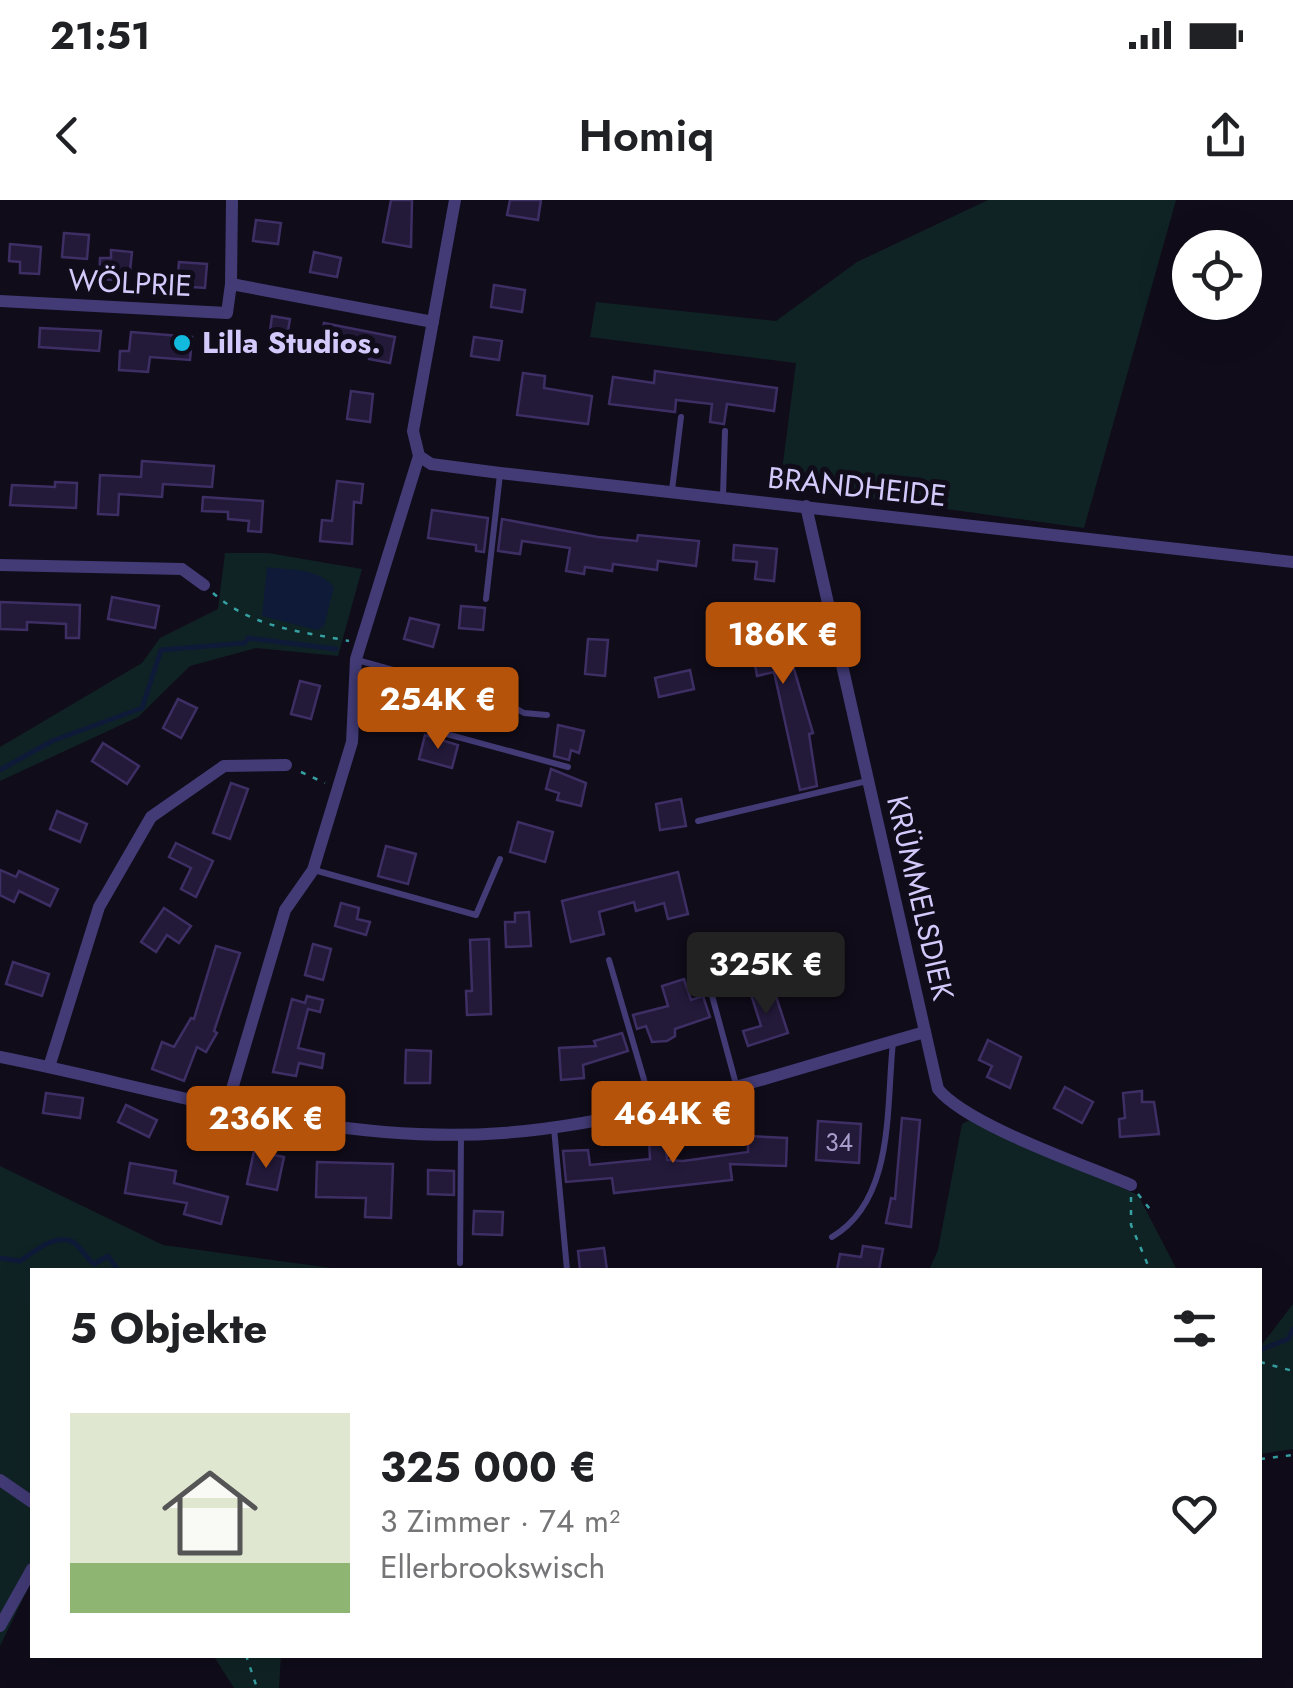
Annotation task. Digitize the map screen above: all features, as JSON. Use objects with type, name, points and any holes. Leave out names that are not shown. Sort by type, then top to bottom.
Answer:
[{"type":"street","name":"WÖLPRIE","points":[[0,300],[227,314],[232,284],[232,200]]},
{"type":"street","points":[[227,1106],[285,910],[313,870],[352,742],[356,659],[419,456],[413,432],[455,200]]},
{"type":"street","name":"WÖLPRIE","points":[[232,284],[433,322]]},
{"type":"street","name":"BRANDHEIDE","points":[[419,456],[430,464],[500,473],[1293,562]]},
{"type":"street","name":"KRÜMMELSDIEK","points":[[806,506],[938,1089],[947,1101],[1131,1186]]},
{"type":"street","points":[[0,565],[182,569],[204,585]]},
{"type":"street","points":[[49,1067],[99,907],[151,817],[224,766],[286,765]]},
{"type":"street","points":[[0,1058],[345,1128],[461,1134],[554,1127],[652,1107],[925,1032]]},
{"type":"street","points":[[0,1480],[30,1501]]},
{"type":"street","points":[[0,1626],[30,1573]]},
{"type":"lane","points":[[672,492],[681,416]]},
{"type":"lane","points":[[723,497],[724,431]]},
{"type":"lane","points":[[486,599],[500,473]]},
{"type":"lane","points":[[356,659],[501,700],[524,713],[547,715]]},
{"type":"lane","points":[[354,702],[370,712],[568,768]]},
{"type":"lane","points":[[698,821],[868,781]]},
{"type":"lane","points":[[313,870],[476,915],[500,859]]},
{"type":"lane","points":[[701,955],[736,1084]]},
{"type":"lane","points":[[609,960],[652,1107]]},
{"type":"lane","points":[[832,1237],[857,1222],[880,1171],[893,1041]]},
{"type":"lane","points":[[554,1127],[566,1268]]},
{"type":"lane","points":[[460,1263],[461,1134]]},
{"type":"path","points":[[204,585],[235,612],[276,628],[360,644]]},
{"type":"path","points":[[286,765],[337,789]]},
{"type":"path","points":[[1131,1186],[1153,1213]]},
{"type":"path","points":[[1131,1186],[1132,1226],[1149,1268]]},
{"type":"path","points":[[1262,1363],[1293,1371]]},
{"type":"path","points":[[1262,1459],[1293,1455]]},
{"type":"path","points":[[247,1658],[257,1688]]},
{"type":"green space","points":[[988,200],[1176,200],[1084,528],[780,486],[796,363],[590,337],[596,302],[776,321],[857,262]]},
{"type":"green space","points":[[225,553],[268,553],[362,569],[338,656],[256,648],[190,666],[138,717],[0,781],[0,747],[142,663],[160,638],[218,609]]},
{"type":"green space","points":[[972,1119],[1138,1195],[1176,1268],[930,1268],[938,1250],[962,1124]]},
{"type":"green space","points":[[0,1166],[163,1245],[331,1268],[30,1268],[30,1584],[0,1646]]},
{"type":"green space","points":[[1293,1304],[1293,1449],[1262,1454],[1262,1344]]},
{"type":"green space","points":[[215,1658],[281,1658],[279,1688],[234,1688]]},
{"type":"water","points":[[267,567],[311,573],[334,587],[324,626],[317,630],[262,616]]},
{"type":"building","points":[[391,200],[412,200],[411,247],[383,242]]},
{"type":"building","points":[[510,200],[541,200],[538,220],[507,215]]},
{"type":"building","points":[[256,220],[281,223],[278,244],[253,241]]},
{"type":"building","points":[[64,233],[89,235],[87,259],[62,257]]},
{"type":"building","points":[[10,244],[41,247],[39,274],[20,273],[20,262],[9,261]]},
{"type":"building","points":[[111,250],[132,252],[130,271],[115,270],[114,280],[99,279],[100,258],[111,258]]},
{"type":"building","points":[[314,252],[341,258],[337,277],[310,272]]},
{"type":"building","points":[[179,262],[207,264],[205,288],[177,286]]},
{"type":"building","points":[[494,285],[525,290],[522,312],[491,307]]},
{"type":"building","points":[[272,316],[290,319],[285,348],[268,346]]},
{"type":"building","points":[[324,323],[395,337],[390,363],[369,359],[370,353],[320,344]]},
{"type":"building","points":[[40,328],[101,331],[99,351],[39,347]]},
{"type":"building","points":[[131,332],[192,337],[190,360],[150,357],[148,372],[119,370],[120,351],[129,351]]},
{"type":"building","points":[[474,337],[502,341],[499,360],[471,356]]},
{"type":"building","points":[[655,371],[777,388],[774,411],[727,404],[724,424],[710,422],[712,404],[676,400],[675,412],[609,404],[613,377],[654,383]]},
{"type":"building","points":[[523,373],[545,376],[544,388],[592,396],[588,424],[517,415]]},
{"type":"building","points":[[351,391],[373,394],[370,422],[347,419]]},
{"type":"building","points":[[142,461],[214,466],[212,487],[163,484],[162,497],[119,494],[118,515],[98,514],[100,475],[141,477]]},
{"type":"building","points":[[337,481],[363,484],[361,503],[354,502],[352,544],[320,541],[322,520],[332,521]]},
{"type":"building","points":[[55,482],[77,483],[76,508],[10,505],[12,485],[55,487]]},
{"type":"building","points":[[203,497],[263,501],[261,532],[248,531],[249,521],[228,519],[228,512],[202,511]]},
{"type":"building","points":[[432,510],[488,518],[484,552],[476,551],[476,545],[428,538]]},
{"type":"building","points":[[502,519],[598,537],[637,541],[638,535],[699,541],[696,566],[658,561],[657,570],[613,564],[612,571],[585,567],[584,574],[566,571],[570,548],[522,541],[520,554],[498,551]]},
{"type":"building","points":[[734,545],[777,549],[774,581],[755,579],[757,562],[733,560]]},
{"type":"building","points":[[112,597],[159,606],[155,628],[108,619]]},
{"type":"building","points":[[0,602],[80,605],[79,638],[66,638],[66,624],[27,622],[27,630],[0,629]]},
{"type":"building","points":[[769,604],[775,634],[783,632],[813,733],[809,734],[817,786],[800,790],[774,672],[757,676],[749,629],[744,630],[739,611]]},
{"type":"building","points":[[461,606],[485,608],[483,630],[459,628]]},
{"type":"building","points":[[410,618],[439,625],[433,647],[404,639]]},
{"type":"building","points":[[588,639],[608,640],[605,676],[585,674]]},
{"type":"building","points":[[690,670],[694,689],[659,697],[655,678]]},
{"type":"building","points":[[300,681],[320,686],[311,719],[291,714]]},
{"type":"building","points":[[422,688],[462,699],[454,729],[429,722],[431,714],[416,710]]},
{"type":"building","points":[[178,699],[197,708],[181,738],[163,728]]},
{"type":"building","points":[[558,725],[584,731],[579,753],[571,750],[569,760],[554,756]]},
{"type":"building","points":[[425,735],[458,745],[452,768],[419,759]]},
{"type":"building","points":[[103,743],[139,766],[127,784],[92,761]]},
{"type":"building","points":[[551,769],[586,783],[581,806],[557,800],[559,793],[546,789]]},
{"type":"building","points":[[231,783],[248,789],[230,839],[213,833]]},
{"type":"building","points":[[681,799],[686,826],[660,830],[656,804]]},
{"type":"building","points":[[57,811],[87,824],[80,842],[50,829]]},
{"type":"building","points":[[518,822],[553,832],[545,862],[510,852]]},
{"type":"building","points":[[176,843],[213,861],[196,897],[181,889],[191,868],[169,857]]},
{"type":"building","points":[[386,846],[416,854],[408,884],[378,876]]},
{"type":"building","points":[[0,870],[16,877],[19,871],[58,889],[50,906],[19,891],[14,902],[0,895]]},
{"type":"building","points":[[678,872],[688,914],[668,919],[664,903],[636,911],[634,902],[599,912],[604,934],[571,942],[562,901]]},
{"type":"building","points":[[341,903],[359,908],[357,919],[370,922],[366,935],[335,926]]},
{"type":"building","points":[[164,908],[191,926],[179,943],[167,935],[156,952],[141,942]]},
{"type":"building","points":[[529,912],[531,946],[506,947],[505,922],[515,922],[515,913]]},
{"type":"building","points":[[489,939],[491,1014],[467,1015],[466,991],[472,991],[470,940]]},
{"type":"building","points":[[313,944],[331,949],[323,980],[305,975]]},
{"type":"building","points":[[216,946],[240,953],[214,1031],[217,1033],[206,1052],[197,1047],[184,1081],[152,1069],[162,1042],[174,1047],[191,1018],[194,1019]]},
{"type":"building","points":[[13,962],[49,974],[42,996],[6,984]]},
{"type":"building","points":[[684,979],[691,1000],[703,996],[710,1017],[675,1029],[675,1036],[667,1041],[652,1042],[646,1026],[637,1029],[633,1015],[668,1006],[662,986]]},
{"type":"building","points":[[772,984],[788,1033],[748,1046],[743,1031],[761,1026],[750,991]]},
{"type":"building","points":[[307,996],[323,1000],[320,1012],[308,1009],[298,1048],[324,1054],[322,1068],[299,1063],[296,1076],[273,1072],[292,999],[305,1003]]},
{"type":"building","points":[[622,1033],[628,1051],[583,1065],[584,1078],[561,1080],[559,1048],[596,1046],[594,1041]]},
{"type":"building","points":[[988,1040],[1021,1057],[1010,1088],[987,1077],[992,1066],[979,1060]]},
{"type":"building","points":[[406,1050],[431,1051],[430,1083],[405,1083]]},
{"type":"building","points":[[1065,1087],[1093,1102],[1082,1123],[1054,1108]]},
{"type":"building","points":[[1142,1091],[1142,1102],[1154,1102],[1159,1134],[1120,1137],[1119,1119],[1125,1118],[1123,1093]]},
{"type":"building","points":[[46,1093],[83,1098],[80,1118],[43,1113]]},
{"type":"building","points":[[126,1105],[157,1120],[149,1137],[118,1122]]},
{"type":"building","points":[[902,1118],[920,1120],[911,1227],[886,1223],[891,1198],[895,1199]]},
{"type":"building","points":[[818,1121],[861,1124],[859,1163],[816,1160]]},
{"type":"building","points":[[748,1136],[787,1138],[786,1166],[730,1164],[732,1180],[614,1193],[612,1178],[566,1182],[563,1151],[588,1150],[590,1165],[650,1159],[649,1140],[666,1139],[667,1160],[683,1161],[748,1152]]},
{"type":"building","points":[[254,1151],[284,1157],[277,1190],[247,1184]]},
{"type":"building","points":[[317,1162],[393,1164],[391,1218],[365,1217],[366,1198],[316,1197]]},
{"type":"building","points":[[130,1163],[176,1171],[174,1183],[228,1197],[221,1224],[184,1214],[187,1203],[125,1193]]},
{"type":"building","points":[[428,1170],[454,1171],[454,1195],[428,1194]]},
{"type":"building","points":[[474,1211],[503,1212],[502,1235],[473,1234]]},
{"type":"building","points":[[863,1246],[883,1249],[879,1268],[837,1268],[840,1254],[861,1257]]},
{"type":"building","points":[[604,1248],[607,1268],[580,1268],[578,1251]]},
{"type":"waterway","points":[[0,770],[52,741],[142,708],[161,650],[245,643],[248,638],[336,649]]},
{"type":"waterway","points":[[0,1258],[20,1261],[44,1245],[65,1239],[94,1264],[108,1256],[117,1268]]},
{"type":"waterway","points":[[1262,1349],[1288,1339],[1293,1329]]},
{"type":"place","name":"Lilla Studios.","points":[[182,343]]}]
